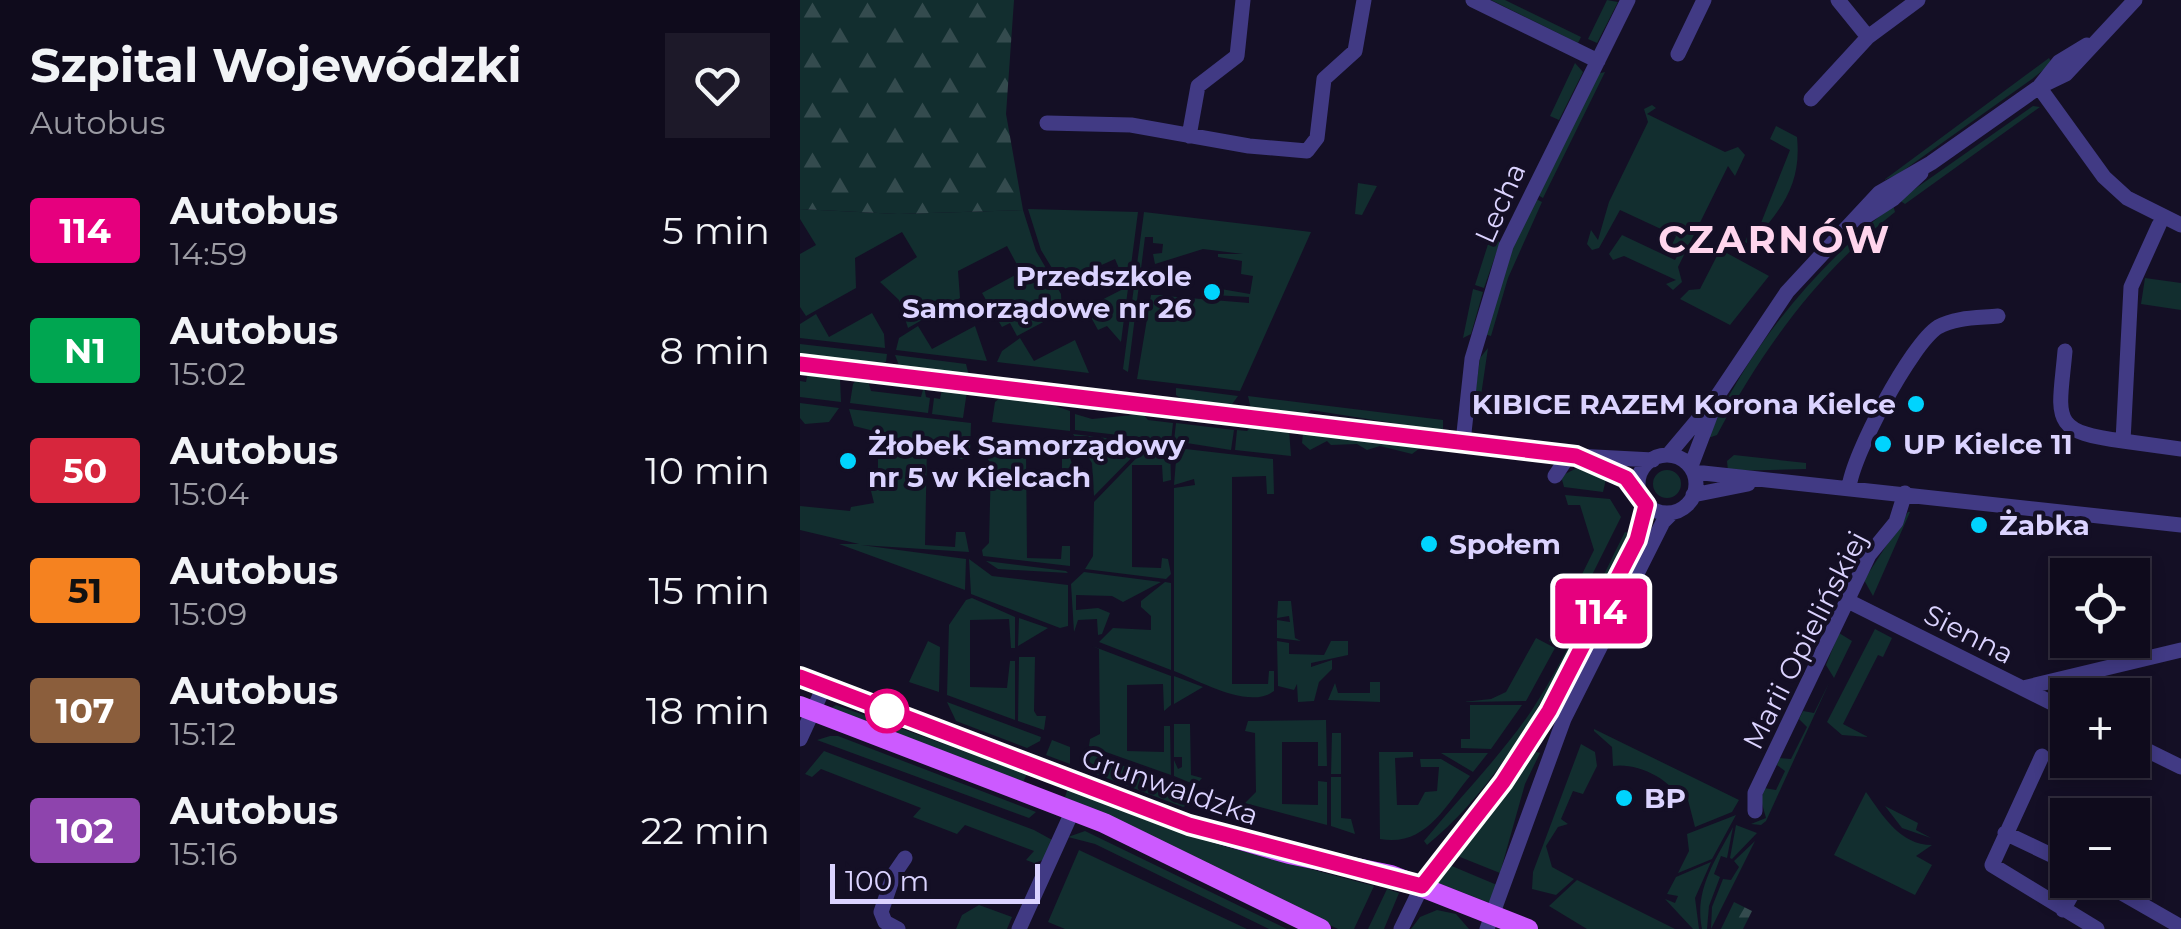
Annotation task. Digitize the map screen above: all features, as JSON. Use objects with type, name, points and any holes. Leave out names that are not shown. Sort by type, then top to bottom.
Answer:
[{"type":"main road","name":"Grunwaldzka","points":[[800,677],[1230,838],[1422,886],[1490,922],[1528,929]]},
{"type":"main road","name":"Grunwaldzka","points":[[807,708],[1073,810],[1321,929]]},
{"type":"main road","points":[[1025,792],[1036,768]]},
{"type":"street","points":[[1189,136],[1194,92],[1205,78],[1231,65],[1236,56],[1242,0]]},
{"type":"street","points":[[1047,122],[1131,125],[1275,149],[1312,148],[1324,78],[1355,51],[1364,0]]},
{"type":"street","points":[[1474,0],[1598,61]]},
{"type":"street","name":"Lecha","points":[[1463,442],[1472,360],[1494,280],[1536,181],[1628,0]]},
{"type":"street","points":[[1678,54],[1704,0]]},
{"type":"street","points":[[1838,0],[1868,37]]},
{"type":"street","points":[[1811,99],[1868,37],[1918,0]]},
{"type":"street","points":[[1401,929],[1422,886],[1503,782],[1549,711],[1637,540],[1642,473],[1716,398],[1787,292],[1854,223],[1893,199],[1931,163],[2038,87],[2066,74],[2136,0]]},
{"type":"street","points":[[2038,87],[2104,177],[2127,198],[2181,225]]},
{"type":"street","points":[[2123,442],[2131,288],[2159,225]]},
{"type":"street","points":[[1849,488],[1865,442],[1917,346],[1946,323],[1998,316]]},
{"type":"street","points":[[2064,351],[2061,408],[2069,428],[2082,436],[2181,449]]},
{"type":"street","points":[[800,364],[1573,455],[1660,458],[1693,469],[1762,482],[1906,493],[2181,526]]},
{"type":"street","points":[[1693,494],[1693,469],[1716,398]]},
{"type":"street","points":[[1555,476],[1573,455]]},
{"type":"street","points":[[1573,455],[1626,478],[1642,498],[1672,514]]},
{"type":"street","points":[[1490,922],[1564,719],[1672,514],[1693,494],[1762,482]]},
{"type":"street","name":"Marii Opielińskiej","points":[[1755,812],[1756,793],[1875,546],[1896,522],[1906,493]]},
{"type":"street","name":"Sienna","points":[[1848,600],[2050,702]]},
{"type":"street","points":[[2024,688],[2181,650]]},
{"type":"street","points":[[800,740],[807,708],[824,687]]},
{"type":"street","points":[[2150,752],[2181,767]]},
{"type":"street","points":[[2042,756],[1992,865],[2097,929]]},
{"type":"street","points":[[1020,929],[1073,810]]},
{"type":"street","points":[[2005,834],[2050,855]]},
{"type":"street","points":[[898,929],[885,922],[880,912],[894,874],[905,858]]},
{"type":"street","points":[[2063,910],[2070,898]]},
{"type":"street","points":[[2130,898],[2181,927]]},
{"type":"green space","points":[[800,0],[1014,0],[1006,114],[1023,210],[898,214],[800,209]]},
{"type":"green space","points":[[1491,0],[1505,0],[1581,37],[1578,43]]},
{"type":"green space","points":[[1607,0],[1618,2],[1597,43],[1588,39]]},
{"type":"green space","points":[[2049,58],[2052,63],[2032,79],[1897,175],[1884,180]]},
{"type":"green space","points":[[1575,63],[1583,72],[1559,120],[1550,116]]},
{"type":"green space","points":[[1605,72],[1543,198],[1536,194],[1597,74]]},
{"type":"green space","points":[[1652,105],[1656,108],[1647,114],[1725,152],[1738,147],[1745,155],[1735,176],[1728,166],[1678,267],[1682,282],[1673,290],[1666,284],[1676,280],[1624,256],[1613,260],[1609,254],[1622,235],[1675,260],[1679,253],[1670,249],[1676,236],[1620,210],[1599,248],[1592,250],[1587,244],[1591,230],[1598,240],[1609,202],[1648,122],[1644,109]]},
{"type":"green space","points":[[2033,106],[2040,107],[1905,204],[1899,200]]},
{"type":"green space","points":[[1776,126],[1797,137],[1796,170],[1787,197],[1750,245],[1745,242],[1747,237],[1754,239],[1757,233],[1790,150],[1770,139]]},
{"type":"green space","points":[[1358,183],[1377,186],[1362,215],[1355,214]]},
{"type":"green space","points":[[1534,198],[1542,202],[1508,278],[1491,336],[1484,334],[1499,280]]},
{"type":"green space","points":[[1893,205],[1895,212],[1841,260],[1794,314],[1753,372],[1717,435],[1708,438],[1743,372],[1787,311],[1837,255]]},
{"type":"green space","points":[[800,209],[898,214],[1023,210],[1036,251],[1061,294],[1062,312],[1017,336],[1010,323],[1002,327],[982,293],[1021,272],[1007,246],[958,271],[960,298],[908,328],[899,300],[880,282],[917,257],[902,232],[855,258],[856,288],[806,316],[800,307],[800,254],[816,245],[800,219]]},
{"type":"green space","points":[[1028,209],[1138,212],[1121,342],[1107,326],[1098,330],[1086,308],[1127,287],[1115,259],[1061,283],[1041,250]]},
{"type":"green space","name":"Przedszkole Samorządowe nr 26","points":[[1144,212],[1311,232],[1240,391],[1137,379],[1151,295],[1163,295],[1163,300],[1192,321],[1165,296],[1249,303],[1249,297],[1213,295],[1215,288],[1250,294],[1253,276],[1241,274],[1242,261],[1218,257],[1243,254],[1203,249],[1155,264],[1153,254],[1162,253],[1163,244],[1153,243],[1153,237],[1145,237],[1128,372],[1123,369]]},
{"type":"green space","points":[[1490,238],[1500,242],[1484,288],[1475,285]]},
{"type":"green space","points":[[1712,245],[1769,276],[1730,325],[1680,299],[1689,290],[1700,289],[1720,250],[1710,250]]},
{"type":"green space","points":[[2145,278],[2181,283],[2181,310],[2141,304]]},
{"type":"green space","points":[[1473,289],[1483,292],[1471,334],[1463,338]]},
{"type":"green space","points":[[872,313],[884,334],[885,348],[800,338],[800,324],[816,314],[829,337]]},
{"type":"green space","points":[[918,326],[932,349],[975,326],[987,361],[896,350],[899,338]]},
{"type":"green space","points":[[1020,338],[1034,361],[1075,340],[1089,373],[997,362],[1002,351]]},
{"type":"green space","points":[[800,344],[887,354],[886,362],[873,365],[800,356]]},
{"type":"green space","points":[[1488,348],[1478,416],[1472,418],[1480,358]]},
{"type":"green space","points":[[895,355],[966,364],[969,376],[900,368]]},
{"type":"green space","points":[[808,372],[840,378],[841,402],[800,397],[800,381],[806,382]]},
{"type":"green space","points":[[858,378],[868,381],[871,391],[921,397],[924,386],[926,397],[930,398],[928,413],[850,403]]},
{"type":"green space","points":[[1176,388],[1238,396],[1230,407],[1185,402],[1176,395]]},
{"type":"green space","points":[[942,389],[967,391],[963,418],[932,414],[934,398],[940,399]]},
{"type":"green space","points":[[1248,396],[1443,420],[1443,431],[1311,410],[1305,416],[1251,409]]},
{"type":"green space","points":[[1001,397],[1041,401],[1070,411],[1070,431],[992,422],[995,402]]},
{"type":"green space","points":[[800,403],[839,408],[829,422],[805,424],[800,418]]},
{"type":"green space","points":[[849,409],[971,423],[970,454],[965,459],[957,459],[957,444],[927,444],[925,545],[955,547],[956,532],[965,532],[969,552],[861,545],[966,559],[965,590],[839,544],[859,544],[800,530],[800,506],[850,511],[851,507],[874,503],[869,483],[878,475],[878,432],[854,426]]},
{"type":"green space","points":[[1075,414],[1092,419],[1143,414],[1148,420],[1173,423],[1171,441],[1075,430]]},
{"type":"green space","points":[[1176,423],[1234,430],[1231,450],[1174,441]]},
{"type":"green space","points":[[1253,425],[1289,430],[1291,456],[1235,450],[1237,430],[1247,431]]},
{"type":"green space","points":[[1303,433],[1424,445],[1412,454],[1380,446],[1367,450],[1357,444],[1331,445],[1327,441],[1310,450],[1302,443]]},
{"type":"green space","points":[[1073,434],[1146,443],[1094,496],[1092,463]]},
{"type":"green space","points":[[986,438],[1067,448],[1072,464],[1066,471],[1062,471],[1062,452],[1026,452],[1027,558],[1061,559],[1062,546],[1070,546],[1070,566],[983,556],[982,550],[989,543],[991,464],[982,450]]},
{"type":"green space","points":[[1150,444],[1170,447],[1171,480],[1163,482],[1162,465],[1132,465],[1132,567],[1161,568],[1162,558],[1168,559],[1171,574],[1166,579],[1085,569],[1093,556],[1094,502]]},
{"type":"green space","points":[[1177,448],[1273,459],[1274,494],[1267,494],[1266,476],[1232,477],[1232,684],[1268,684],[1269,671],[1274,671],[1274,691],[1264,696],[1238,696],[1174,671],[1174,488],[1195,485],[1194,479],[1174,485]]},
{"type":"green space","points":[[1734,455],[1806,463],[1806,469],[1728,471],[1727,461]]},
{"type":"green space","points":[[1579,467],[1607,475],[1603,492],[1564,487],[1561,476]]},
{"type":"green space","points":[[1667,470],[1677,474],[1681,484],[1677,494],[1667,498],[1657,494],[1653,484],[1657,474]]},
{"type":"green space","points":[[1565,495],[1610,499],[1621,517],[1557,645],[1549,641],[1594,550],[1580,505],[1568,505]]},
{"type":"green space","points":[[1910,512],[1873,596],[1864,580]]},
{"type":"green space","points":[[1625,532],[1634,535],[1628,549],[1515,744],[1460,814],[1427,845],[1424,841],[1532,710]]},
{"type":"green space","points":[[969,559],[992,576],[1068,585],[1068,626],[1060,628],[971,594]]},
{"type":"green space","points":[[986,561],[1066,571],[1068,573],[998,569]]},
{"type":"green space","points":[[1084,572],[1161,582],[1123,602],[1112,596],[1076,595],[1076,610],[1098,608],[1110,613],[1102,634],[1098,635],[1097,619],[1078,620],[1074,632],[1071,584]]},
{"type":"green space","points":[[1165,582],[1171,583],[1171,670],[1099,642],[1113,628],[1151,630],[1151,616],[1141,607],[1141,601]]},
{"type":"green space","points":[[972,598],[1015,617],[1015,648],[1011,648],[1009,619],[970,620],[970,687],[1007,688],[1010,661],[1015,661],[1015,720],[947,695],[949,625],[966,600]]},
{"type":"green space","points":[[1278,601],[1291,601],[1295,638],[1301,641],[1277,638],[1277,620],[1290,622],[1289,616],[1277,618]]},
{"type":"green space","points":[[1019,618],[1048,628],[1018,646]]},
{"type":"green space","points":[[1875,629],[1892,638],[1883,657],[1878,655],[1843,724],[1868,737],[1842,735],[1827,722]]},
{"type":"green space","points":[[1839,633],[1852,641],[1834,678],[1826,665]]},
{"type":"green space","points":[[1536,638],[1555,648],[1526,701],[1463,702],[1491,699],[1506,692]]},
{"type":"green space","points":[[928,641],[940,647],[939,692],[909,682]]},
{"type":"green space","points":[[1277,641],[1289,643],[1289,654],[1324,655],[1331,641],[1348,641],[1348,655],[1311,663],[1311,667],[1332,660],[1332,669],[1319,682],[1314,701],[1298,702],[1297,684],[1294,690],[1278,686]]},
{"type":"green space","points":[[1092,646],[1171,676],[1171,705],[1164,711],[1163,684],[1127,685],[1127,751],[1164,752],[1164,726],[1170,726],[1171,775],[1089,746],[1090,739],[1100,734],[1099,649]]},
{"type":"green space","points":[[1019,657],[1035,657],[1034,711],[1037,716],[1046,716],[1044,730],[1018,721]]},
{"type":"green space","points":[[1174,676],[1203,687],[1174,704]]},
{"type":"green space","points":[[1370,682],[1380,682],[1380,702],[1328,700],[1335,683],[1338,693],[1370,693]]},
{"type":"green space","points":[[1829,683],[1766,821],[1751,824],[1766,818],[1761,800],[1764,788],[1776,790],[1785,771],[1777,765],[1779,758],[1791,759],[1807,727],[1799,719],[1803,711],[1814,713]]},
{"type":"green space","points":[[947,702],[1041,737],[1040,741],[1027,748],[956,721]]},
{"type":"green space","points":[[836,705],[1027,774],[1023,782],[831,708]]},
{"type":"green space","points":[[1470,705],[1522,705],[1491,749],[1461,748],[1461,739],[1470,739]]},
{"type":"green space","points":[[1326,720],[1327,766],[1318,766],[1318,742],[1282,742],[1282,804],[1318,805],[1318,781],[1327,782],[1327,825],[1245,803],[1256,792],[1255,733],[1245,731],[1248,721]]},
{"type":"green space","points":[[1174,724],[1190,724],[1191,775],[1202,778],[1196,785],[1174,776],[1174,760],[1178,769],[1182,767],[1182,757],[1174,757]]},
{"type":"green space","points":[[1594,731],[1739,800],[1732,812],[1695,827],[1688,800],[1680,802],[1670,786],[1652,774],[1613,766],[1612,747]]},
{"type":"green space","points":[[1332,733],[1341,733],[1341,774],[1331,774]]},
{"type":"green space","points":[[830,736],[1036,812],[1029,818],[817,740]]},
{"type":"green space","points":[[1052,740],[1070,747],[1070,764],[1046,755]]},
{"type":"green space","points":[[1581,744],[1595,752],[1597,766],[1583,794],[1573,791],[1561,819],[1568,824],[1558,827],[1546,846],[1552,867],[1574,879],[1556,895],[1532,889],[1533,872]]},
{"type":"green space","points":[[824,751],[1054,841],[1046,859],[1034,863],[1026,860],[1034,851],[965,825],[957,834],[913,817],[921,808],[821,769],[812,777],[805,774]]},
{"type":"green space","points":[[1533,751],[1540,753],[1525,784],[1500,873],[1455,855]]},
{"type":"green space","points":[[1379,752],[1413,752],[1413,757],[1395,758],[1397,805],[1418,805],[1425,792],[1437,791],[1439,767],[1421,767],[1420,759],[1441,759],[1470,776],[1442,812],[1421,831],[1396,840],[1380,839]]},
{"type":"green space","points":[[1089,753],[1197,793],[1192,803],[1183,807],[1096,774],[1089,767]]},
{"type":"green space","points":[[1441,753],[1488,753],[1473,772]]},
{"type":"green space","points":[[1331,777],[1341,777],[1341,818],[1351,819],[1355,834],[1331,826]]},
{"type":"green space","points":[[1068,788],[1224,846],[1374,886],[1354,929],[1338,929],[1065,797]]},
{"type":"green space","points":[[1866,792],[1902,835],[1932,845],[1916,856],[1932,865],[1915,895],[1834,855]]},
{"type":"green space","points":[[1208,796],[1233,806],[1233,817],[1201,811]]},
{"type":"green space","points":[[1885,806],[1918,823],[1916,830],[1931,838],[1902,828]]},
{"type":"green space","points":[[1736,815],[1712,859],[1678,873],[1689,851],[1687,834]]},
{"type":"green space","points":[[1736,825],[1757,833],[1732,859],[1730,858]]},
{"type":"green space","points":[[1733,827],[1727,858],[1721,856],[1714,874],[1720,877],[1709,906],[1707,929],[1702,929],[1704,889]]},
{"type":"green space","points":[[1085,831],[1287,929],[1269,929],[1095,844],[1068,837]]},
{"type":"green space","points":[[1755,841],[1711,929],[1712,907],[1723,879],[1731,880],[1739,867],[1734,861]]},
{"type":"green space","points":[[1079,850],[1247,929],[1065,929],[1048,922]]},
{"type":"green space","points":[[1711,862],[1695,898],[1699,929],[1693,929],[1665,899],[1675,903],[1678,896],[1667,894],[1676,877]]},
{"type":"green space","points":[[1447,864],[1497,885],[1490,903],[1438,883],[1436,879]]},
{"type":"green space","points":[[1577,880],[1675,929],[1587,929],[1549,906]]},
{"type":"green space","points":[[1387,889],[1399,893],[1384,929],[1368,929]]},
{"type":"green space","points":[[1734,902],[1752,911],[1743,929],[1721,929]]},
{"type":"green space","points":[[979,905],[1012,917],[1007,929],[956,929],[962,915]]},
{"type":"green space","points":[[1437,910],[1456,914],[1469,929],[1411,929],[1420,917]]},
{"type":"bus line","name":"114","points":[[800,364],[1576,456],[1626,478],[1639,490],[1646,505],[1637,540],[1549,711],[1503,782],[1422,886],[1390,875],[1265,848],[1189,825],[800,677]]},
{"type":"place","name":"Przedszkole Samorządowe nr 26","points":[[1212,292]]},
{"type":"place","name":"KIBICE RAZEM Korona Kielce","points":[[1916,404]]},
{"type":"place","name":"UP Kielce 11","points":[[1883,444]]},
{"type":"place","name":"Żłobek Samorządowy nr 5 w Kielcach","points":[[848,461]]},
{"type":"place","name":"Żabka","points":[[1979,525]]},
{"type":"place","name":"Społem","points":[[1429,544]]},
{"type":"place","name":"BP","points":[[1624,798]]},
{"type":"district","name":"CZARNÓW","points":[[1775,240]]}]
